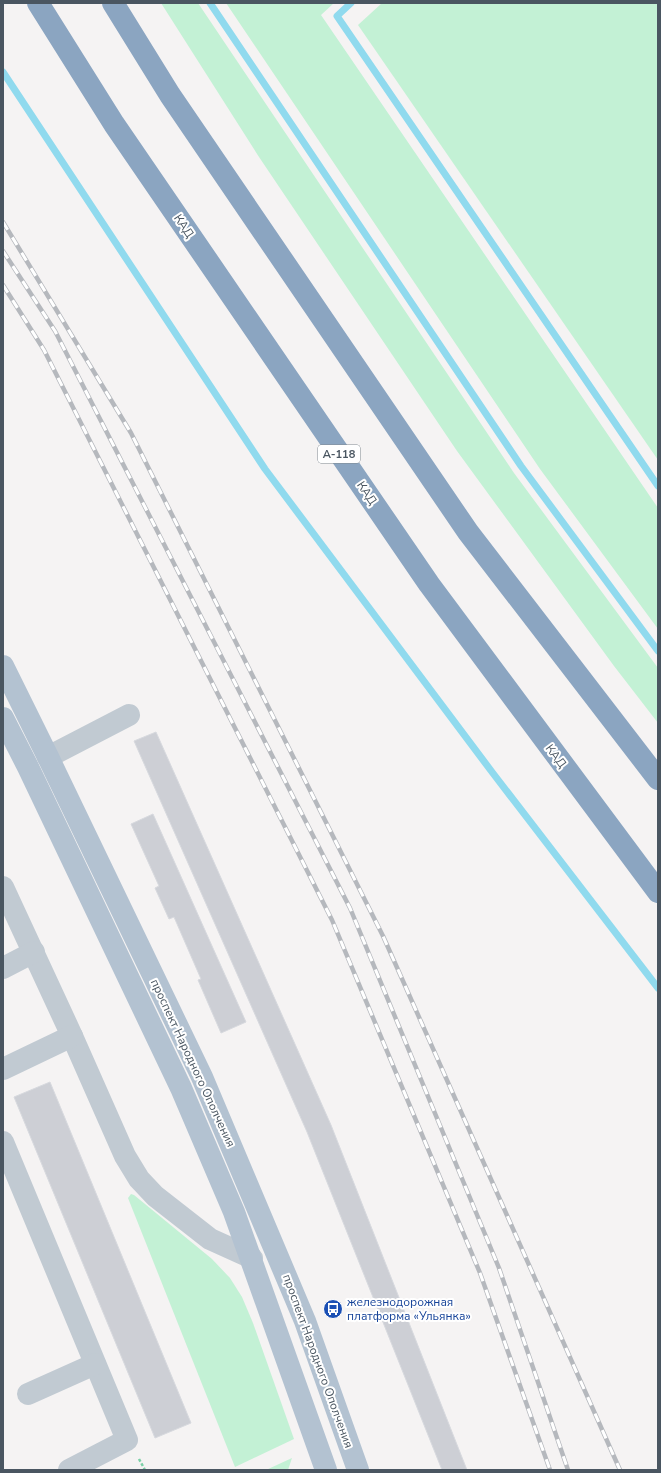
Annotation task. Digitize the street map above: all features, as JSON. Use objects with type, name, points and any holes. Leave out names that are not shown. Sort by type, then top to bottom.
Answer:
[{"type":"highway","name":"КАД","points":[[38,3],[114,124],[429,584],[658,892]]},
{"type":"highway","points":[[112,3],[170,95],[468,532],[658,779]]},
{"type":"main road","name":"проспект Народного Ополчения","points":[[3,666],[202,1078],[305,1321],[358,1470]]},
{"type":"main road","name":"проспект Народного Ополчения","points":[[3,718],[28,767],[181,1088],[252,1258],[326,1470]]},
{"type":"street","points":[[48,757],[129,715]]},
{"type":"street","points":[[3,887],[34,952],[125,1156],[139,1178],[155,1196],[210,1239],[252,1258]]},
{"type":"street","points":[[3,968],[34,952]]},
{"type":"street","points":[[3,1069],[72,1036]]},
{"type":"street","points":[[3,1142],[127,1440],[68,1470]]},
{"type":"street","points":[[28,1394],[95,1364]]},
{"type":"green space","points":[[161,3],[198,3],[514,473],[658,668],[658,723],[614,666],[457,451],[259,157]]},
{"type":"green space","points":[[226,3],[334,3],[321,15],[658,508],[658,629],[540,469]]},
{"type":"green space","points":[[382,3],[658,3],[658,460],[358,25]]},
{"type":"green space","points":[[131,1194],[212,1259],[230,1278],[242,1297],[253,1323],[294,1439],[235,1467],[128,1198]]},
{"type":"green space","points":[[292,1458],[288,1470],[266,1470]]},
{"type":"building","points":[[156,732],[331,1125],[467,1470],[442,1470],[307,1132],[134,741]]},
{"type":"building","points":[[153,814],[246,1022],[221,1033],[198,980],[201,979],[174,917],[169,919],[155,888],[159,886],[131,824]]},
{"type":"building","points":[[50,1082],[191,1423],[155,1438],[14,1097]]},
{"type":"waterway","points":[[210,3],[521,466],[658,651]]},
{"type":"waterway","points":[[351,3],[337,16],[658,486]]},
{"type":"waterway","points":[[3,72],[265,469],[492,772],[658,988]]},
{"type":"railway","points":[[3,222],[131,433],[383,936],[620,1470]]},
{"type":"railway","points":[[3,251],[55,331],[350,908],[499,1268],[568,1470]]},
{"type":"railway","points":[[3,285],[44,350],[332,920],[480,1273],[550,1470]]},
{"type":"place","name":"железнодорожная платформа «Ульянка»","points":[[333,1309]]}]
